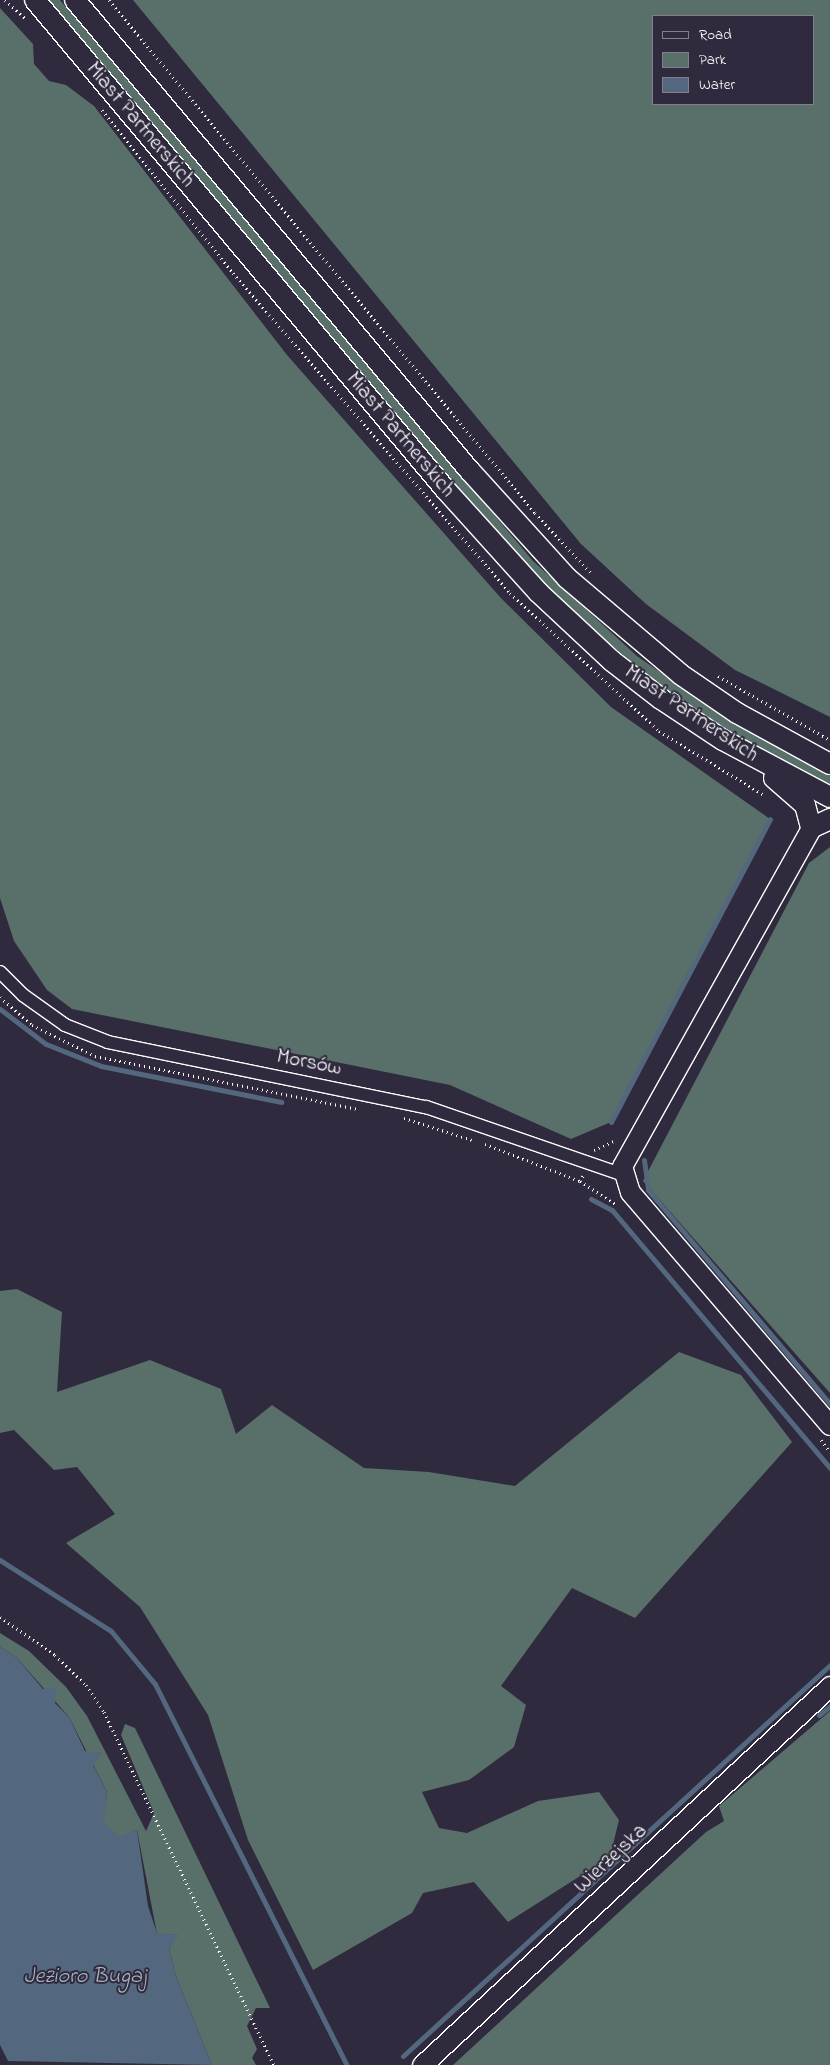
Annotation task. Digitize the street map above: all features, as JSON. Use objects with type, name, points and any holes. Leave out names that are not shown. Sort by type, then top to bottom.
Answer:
[{"type":"main road","name":"Miast Partnerskich","points":[[36,0],[445,489],[538,592],[636,679],[755,758],[830,797]]},
{"type":"main road","name":"Miast Partnerskich","points":[[75,0],[470,471],[567,578],[633,638],[701,689],[830,764]]},
{"type":"main road","points":[[755,758],[805,805],[812,828],[830,819]]},
{"type":"street","points":[[812,828],[625,1157],[623,1176],[636,1200],[822,1429]]},
{"type":"street","name":"Morsów","points":[[0,972],[23,995],[65,1025],[108,1042],[426,1107],[623,1176]]},
{"type":"street","name":"Wierzejska","points":[[422,2065],[830,1686]]},
{"type":"path","points":[[108,0],[535,514],[597,578]]},
{"type":"path","points":[[713,674],[830,740]]},
{"type":"path","points":[[0,997],[32,1025],[95,1056],[362,1110]]},
{"type":"path","points":[[398,1117],[580,1181],[621,1209]]},
{"type":"path","points":[[822,1429],[830,1452]]},
{"type":"path","points":[[0,1617],[55,1655],[86,1685],[104,1712],[274,2065]]},
{"type":"green space","points":[[48,0],[60,0],[533,561],[637,656],[726,718],[830,774],[830,787],[744,740],[655,682],[567,607],[481,516]]},
{"type":"green space","points":[[133,0],[830,0],[830,717],[735,670],[646,604],[581,544]]},
{"type":"green space","points":[[0,8],[33,44],[34,64],[49,81],[66,85],[94,106],[287,355],[500,597],[611,707],[770,819],[611,1122],[571,1139],[450,1085],[72,1009],[47,990],[14,941],[0,898]]},
{"type":"green space","points":[[830,847],[830,1393],[643,1181],[809,863]]},
{"type":"green space","points":[[17,1289],[62,1312],[57,1392],[150,1360],[221,1389],[236,1434],[272,1405],[364,1468],[429,1472],[515,1486],[679,1352],[741,1375],[792,1442],[635,1618],[572,1588],[501,1686],[526,1705],[514,1747],[469,1780],[422,1792],[439,1828],[467,1833],[538,1801],[599,1792],[619,1820],[610,1857],[508,1922],[474,1882],[423,1893],[412,1913],[313,1970],[248,1840],[208,1715],[140,1607],[66,1543],[115,1514],[77,1467],[54,1470],[14,1430],[0,1433],[0,1291]]},
{"type":"green space","points":[[0,1633],[29,1651],[66,1687],[87,1716],[146,1831],[154,1813],[121,1735],[125,1724],[135,1728],[270,2008],[256,2008],[247,2026],[257,2049],[252,2058],[256,2065],[212,2065],[175,1974],[169,1948],[178,1935],[157,1934],[137,1830],[119,1838],[103,1823],[107,1792],[69,1717],[16,1657],[0,1647]]},
{"type":"green space","points":[[830,1711],[830,2065],[453,2065],[706,1832],[724,1821],[719,1806]]},
{"type":"water","name":"Jezioro Bugaj","points":[[0,1647],[16,1657],[43,1689],[57,1687],[55,1703],[69,1717],[85,1751],[102,1753],[93,1765],[107,1792],[104,1823],[119,1837],[137,1830],[148,1906],[157,1933],[179,1935],[169,1948],[175,1974],[212,2065],[8,2061],[0,2045]]},
{"type":"waterway","points":[[611,1122],[770,819]]},
{"type":"waterway","points":[[0,1009],[46,1044],[101,1066],[281,1102]]},
{"type":"waterway","points":[[644,1160],[648,1190],[830,1404]]},
{"type":"waterway","points":[[591,1199],[612,1210],[830,1468]]},
{"type":"waterway","points":[[0,1560],[111,1631],[155,1684],[347,2065]]},
{"type":"waterway","points":[[403,2056],[830,1665]]},
{"type":"waterway","points":[[819,1715],[830,1706]]}]
